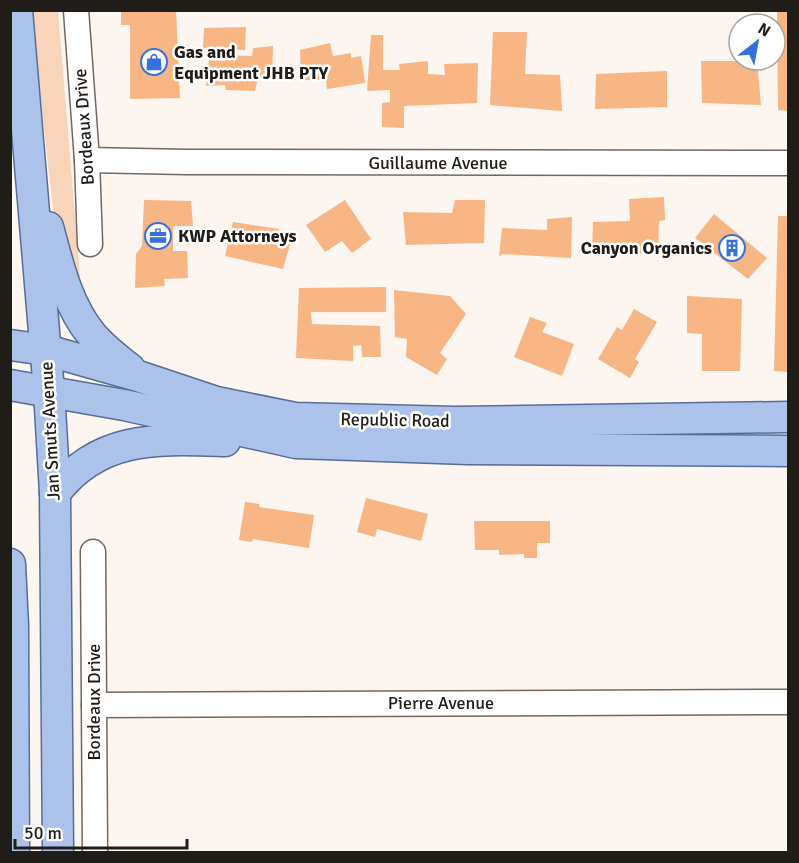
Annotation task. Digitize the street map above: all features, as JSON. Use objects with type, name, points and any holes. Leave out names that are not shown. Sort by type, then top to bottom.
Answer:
[{"type":"main road","name":"Jan Smuts Avenue","points":[[17,10],[46,350],[55,493],[58,852]]},
{"type":"main road","points":[[29,161],[70,299],[90,333],[107,351],[138,376]]},
{"type":"main road","name":"Republic Road","points":[[10,345],[46,350],[138,376],[216,402],[295,418],[455,422],[789,417]]},
{"type":"main road","name":"Republic Road","points":[[10,385],[124,405],[296,443],[468,449],[789,451]]},
{"type":"main road","points":[[55,493],[68,475],[88,460],[115,447],[139,442],[200,440],[296,443]]},
{"type":"main road","points":[[10,564],[14,852]]},
{"type":"street","name":"Bordeaux Drive","points":[[76,10],[87,160],[90,244]]},
{"type":"street","name":"Guillaume Avenue","points":[[87,160],[789,163]]},
{"type":"street","name":"Bordeaux Drive","points":[[93,552],[94,852]]},
{"type":"street","name":"Pierre Avenue","points":[[94,705],[789,702]]},
{"type":"shaded area","points":[[31,11],[58,11],[81,289],[53,209]]},
{"type":"building","name":"Gas and Equipment JHB PTY","points":[[121,10],[176,10],[180,98],[130,99],[130,25],[121,25]]},
{"type":"building","points":[[777,10],[788,10],[788,111],[778,110],[778,72],[787,72],[787,12],[777,12]]},
{"type":"building","points":[[246,27],[245,50],[203,48],[204,28]]},
{"type":"building","points":[[493,32],[527,32],[525,74],[560,75],[562,111],[490,105]]},
{"type":"building","points":[[371,35],[383,35],[383,70],[400,70],[399,64],[428,61],[428,74],[445,75],[444,64],[478,63],[477,103],[404,106],[404,128],[382,127],[382,103],[390,102],[390,90],[367,91]]},
{"type":"building","points":[[330,43],[333,56],[351,53],[351,58],[361,56],[365,83],[327,89],[326,80],[301,80],[300,50]]},
{"type":"building","points":[[273,46],[272,78],[258,78],[255,91],[226,90],[225,85],[206,86],[209,59],[223,61],[224,55],[252,56],[253,48]]},
{"type":"building","points":[[701,61],[727,61],[727,72],[758,72],[761,105],[702,103]]},
{"type":"building","points":[[667,71],[667,107],[595,109],[596,74]]},
{"type":"building","points":[[664,197],[665,220],[659,221],[658,254],[592,253],[593,222],[630,221],[629,199]]},
{"type":"building","name":"KWP Attorneys","points":[[144,200],[191,201],[193,226],[173,226],[173,251],[187,251],[188,278],[164,279],[165,286],[135,288],[136,254],[142,246]]},
{"type":"building","points":[[345,200],[371,239],[352,253],[342,241],[325,252],[306,225]]},
{"type":"building","points":[[455,200],[485,200],[484,243],[406,245],[403,212],[452,213]]},
{"type":"building","name":"Canyon Organics","points":[[714,214],[767,258],[748,279],[695,238]]},
{"type":"building","points":[[778,216],[788,216],[788,372],[774,371]]},
{"type":"building","points":[[572,217],[571,258],[502,254],[499,257],[502,228],[547,230],[547,219]]},
{"type":"building","points":[[233,222],[279,229],[277,237],[291,241],[283,269],[225,256]]},
{"type":"building","points":[[386,287],[386,312],[311,312],[312,324],[380,326],[381,357],[362,357],[361,345],[353,346],[353,361],[296,358],[299,288]]},
{"type":"building","points":[[394,290],[450,296],[466,314],[440,353],[447,359],[437,375],[406,357],[407,339],[395,337]]},
{"type":"building","points":[[687,296],[742,299],[740,371],[702,371],[702,334],[687,333]]},
{"type":"building","points":[[634,309],[657,322],[635,359],[639,362],[630,378],[598,359],[617,327],[622,330]]},
{"type":"building","points":[[530,317],[547,323],[542,332],[574,344],[562,376],[514,357]]},
{"type":"building","points":[[366,498],[428,514],[421,541],[377,529],[375,537],[357,532]]},
{"type":"building","points":[[245,502],[259,504],[259,507],[314,515],[309,548],[253,539],[252,542],[239,540]]},
{"type":"building","points":[[474,521],[550,521],[550,543],[537,543],[537,558],[524,558],[524,554],[499,555],[499,550],[475,550]]},
{"type":"place","name":"Gas and Equipment JHB PTY","points":[[154,62]]},
{"type":"place","name":"KWP Attorneys","points":[[158,236]]},
{"type":"place","name":"Canyon Organics","points":[[732,248]]}]
